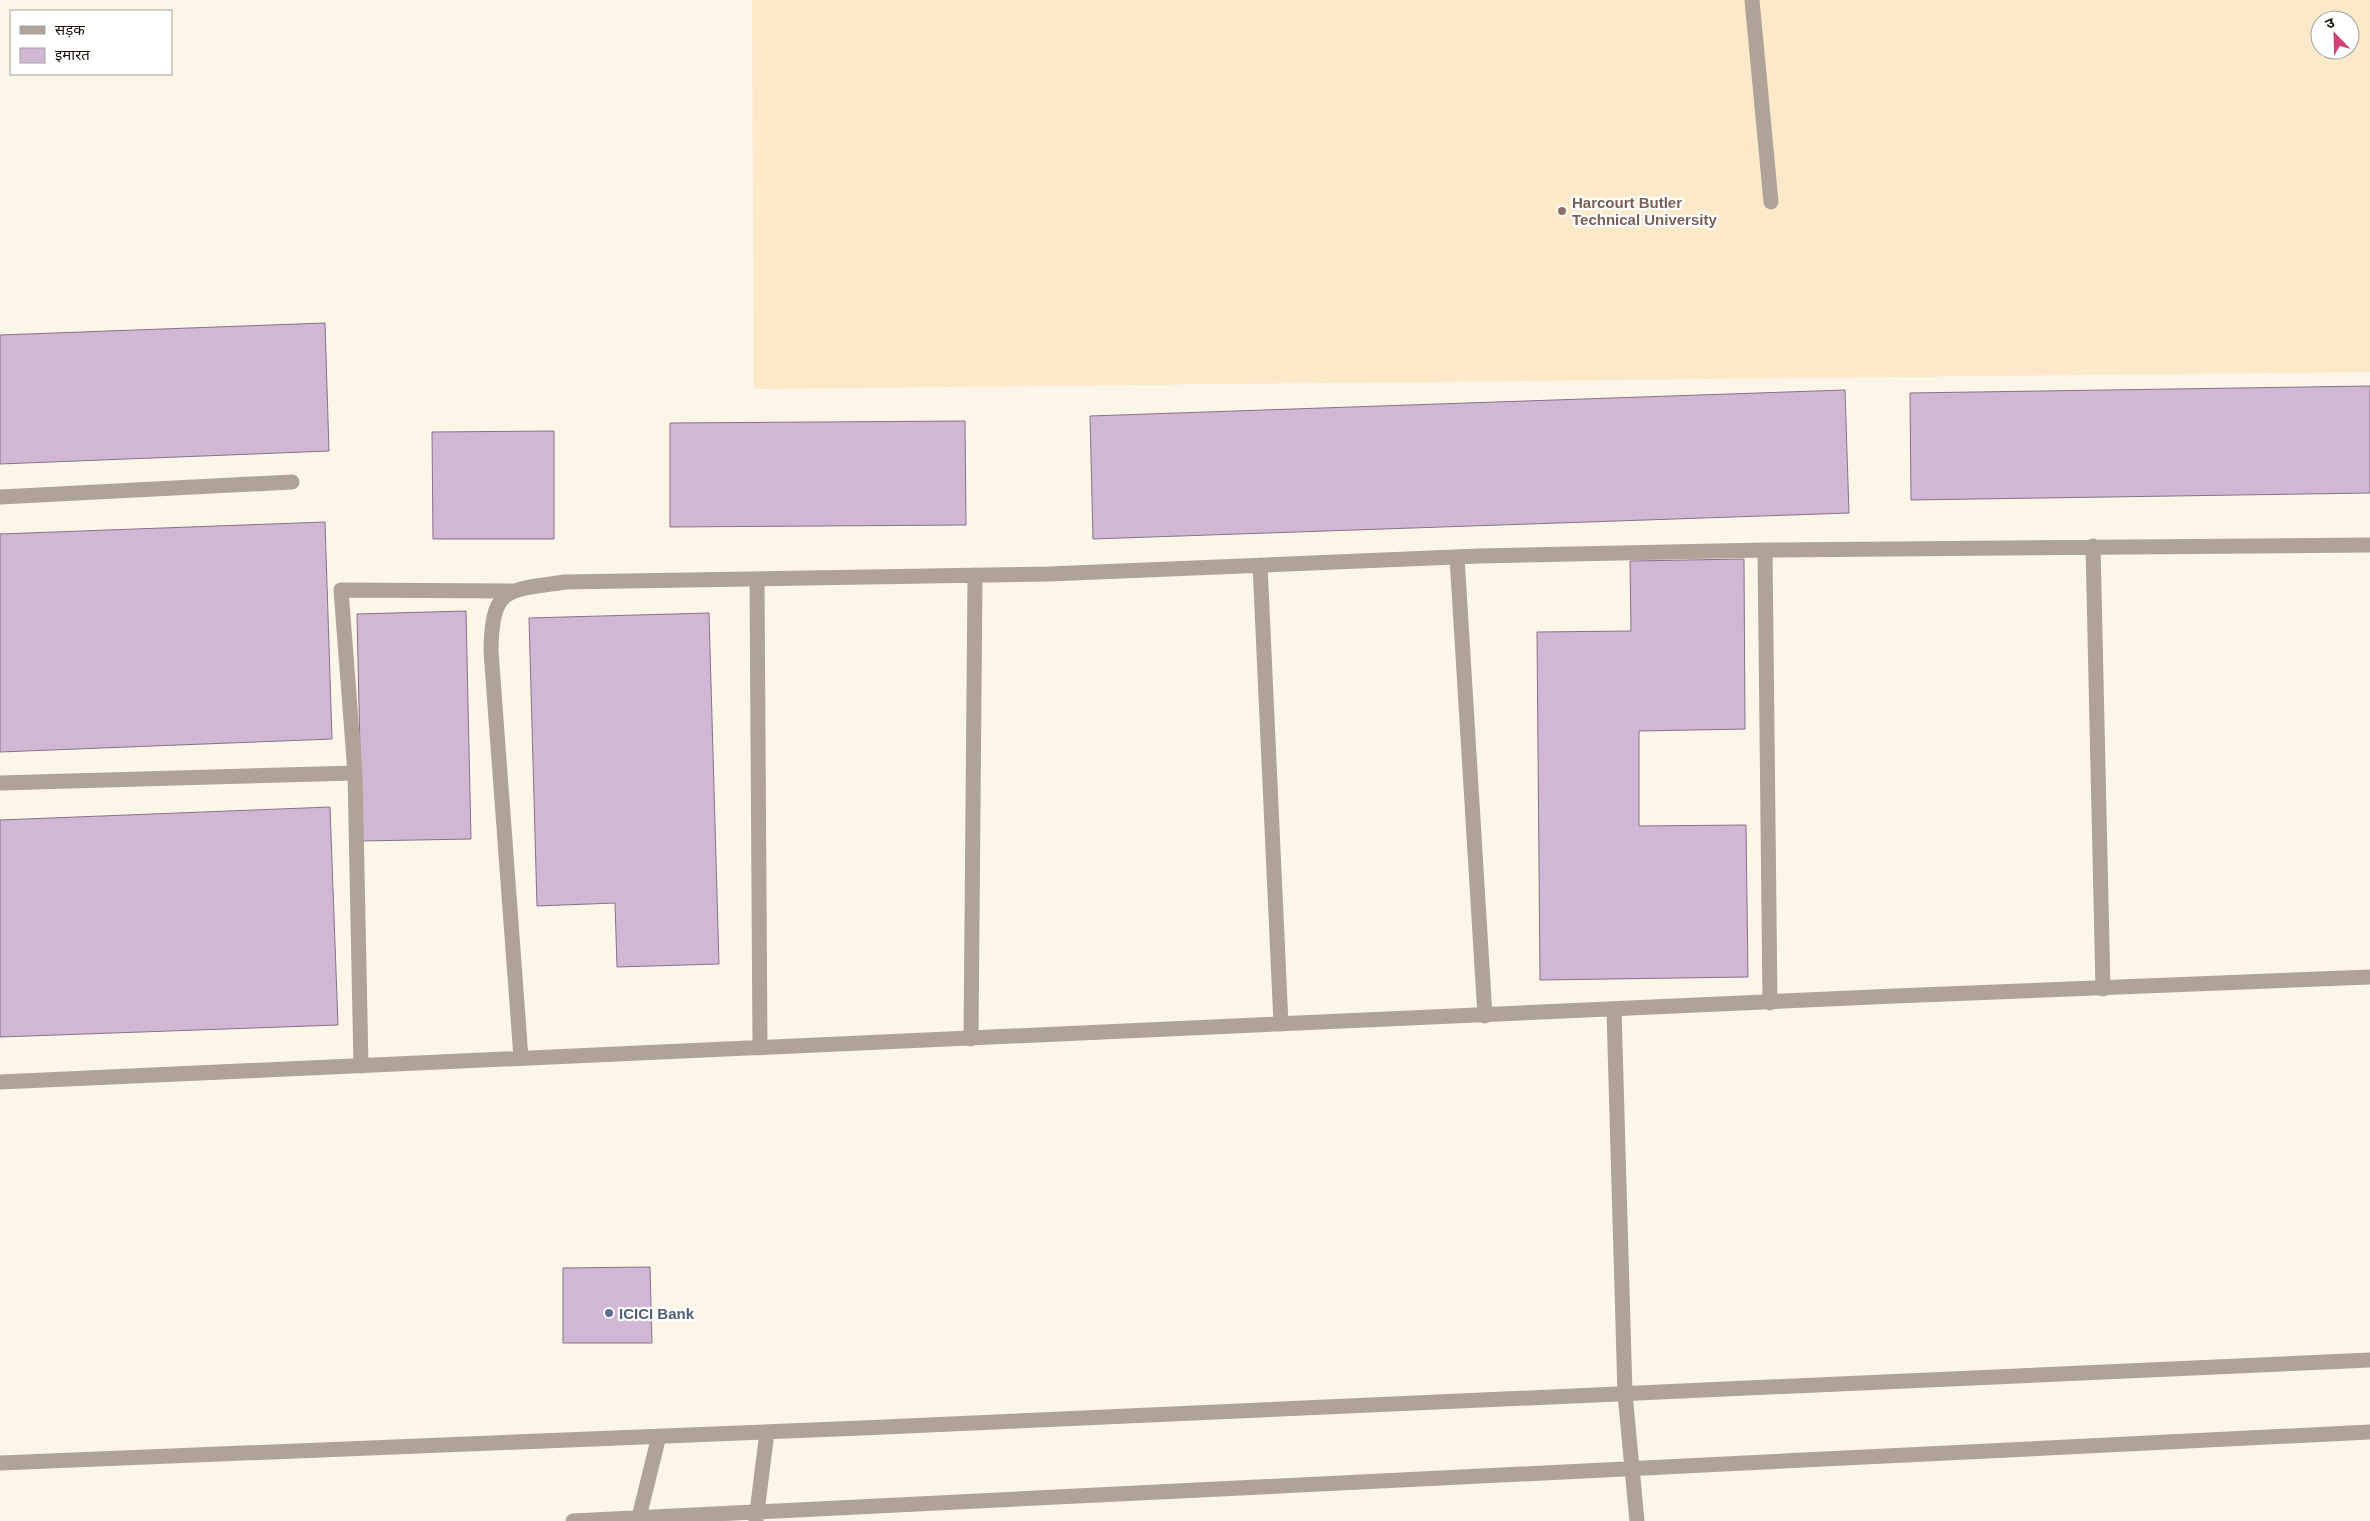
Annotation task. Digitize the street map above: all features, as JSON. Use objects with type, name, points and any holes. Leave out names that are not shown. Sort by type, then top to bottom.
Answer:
[{"type":"street","points":[[1752,0],[1771,202]]},
{"type":"street","points":[[0,497],[292,482]]},
{"type":"street","points":[[361,1066],[355,773],[341,590],[512,591],[565,582],[975,575],[1457,557],[1765,550],[2370,545]]},
{"type":"street","points":[[2093,546],[2103,989]]},
{"type":"street","points":[[1765,550],[1770,1003]]},
{"type":"street","points":[[1457,557],[1485,1016]]},
{"type":"street","points":[[1260,565],[1280,1024]]},
{"type":"street","points":[[971,1039],[975,575]]},
{"type":"street","points":[[757,579],[760,1048]]},
{"type":"street","points":[[512,591],[497,604],[491,621],[491,651],[521,1058]]},
{"type":"street","points":[[0,783],[355,773]]},
{"type":"street","points":[[0,1082],[1895,996],[2370,978]]},
{"type":"street","points":[[1614,1010],[1625,1394],[1637,1521]]},
{"type":"street","points":[[0,1463],[767,1432],[2370,1360]]},
{"type":"street","points":[[756,1516],[767,1432]]},
{"type":"street","points":[[573,1521],[756,1516],[2370,1432]]},
{"type":"street","points":[[639,1519],[659,1436]]},
{"type":"shaded area","name":"Harcourt Butler Technical University","points":[[752,0],[2370,0],[2370,372],[754,389]]},
{"type":"building","points":[[325,323],[329,451],[0,464],[0,335]]},
{"type":"building","points":[[2370,386],[2370,493],[1911,500],[1910,393]]},
{"type":"building","points":[[1845,390],[1849,513],[1093,539],[1090,416]]},
{"type":"building","points":[[965,421],[966,525],[670,527],[670,423]]},
{"type":"building","points":[[554,431],[554,539],[433,539],[432,432]]},
{"type":"building","points":[[325,522],[332,739],[0,752],[0,534]]},
{"type":"building","points":[[1744,559],[1745,729],[1639,731],[1639,826],[1746,825],[1748,977],[1540,980],[1537,632],[1631,631],[1630,561]]},
{"type":"building","points":[[466,611],[471,839],[362,841],[357,614]]},
{"type":"building","points":[[709,613],[719,964],[617,967],[615,903],[537,906],[529,618]]},
{"type":"building","points":[[330,807],[338,1025],[0,1037],[0,820]]},
{"type":"building","points":[[650,1267],[652,1343],[563,1343],[563,1268]]},
{"type":"place","name":"Harcourt Butler Technical University","points":[[1562,211]]},
{"type":"place","name":"ICICI Bank","points":[[609,1313]]}]
